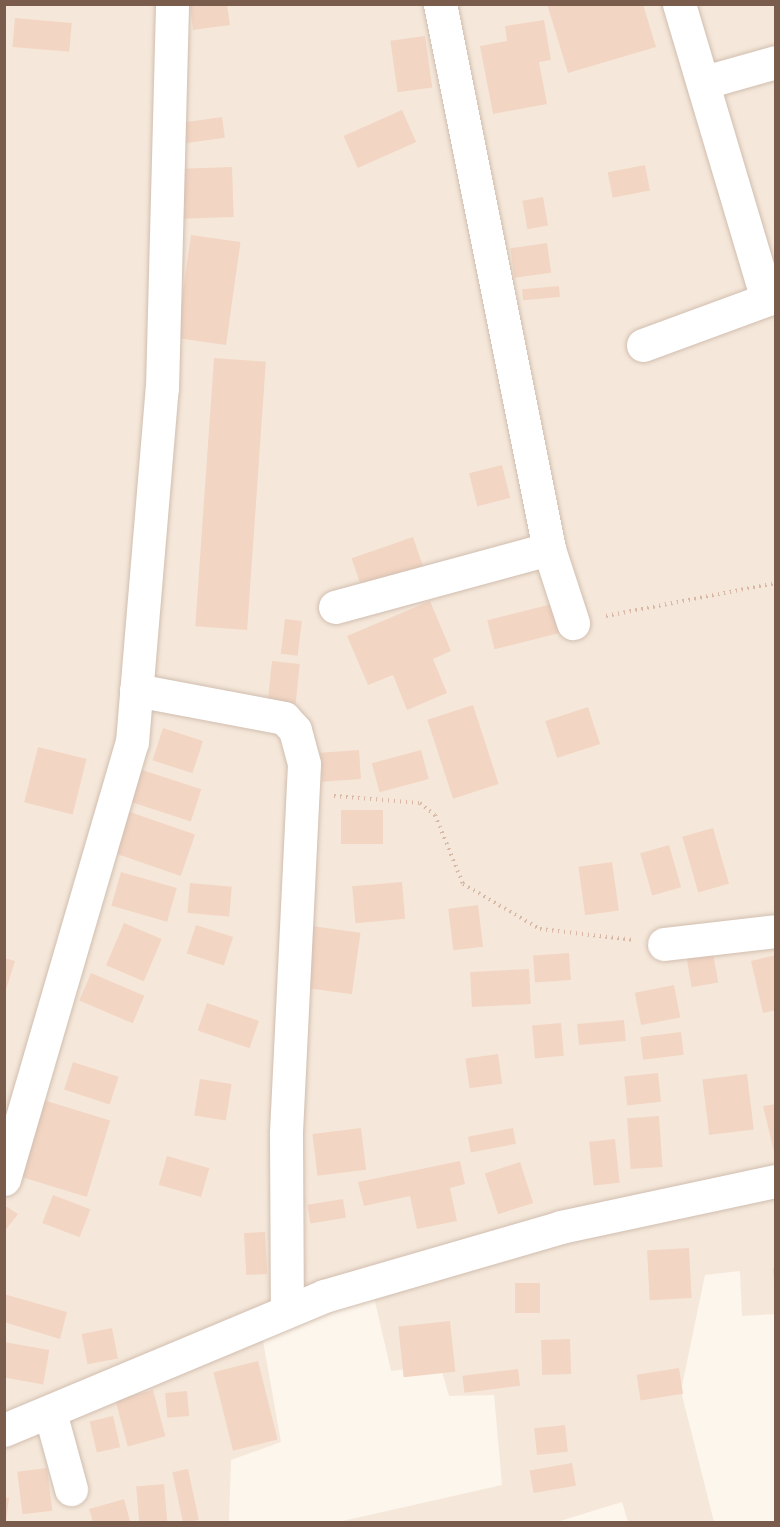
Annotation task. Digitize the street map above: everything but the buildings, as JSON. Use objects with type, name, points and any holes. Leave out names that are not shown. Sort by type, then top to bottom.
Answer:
[{"type":"street","points":[[4,1179],[10,1132],[132,742],[162,388],[172,4]]},
{"type":"street","points":[[440,4],[549,549],[573,623]]},
{"type":"street","points":[[643,345],[771,297],[679,4]]},
{"type":"street","points":[[705,82],[776,63]]},
{"type":"street","points":[[335,607],[549,549]]},
{"type":"street","points":[[136,690],[284,718],[295,730],[304,764],[286,1135],[287,1309]]},
{"type":"street","points":[[664,944],[776,931]]},
{"type":"street","points":[[4,1430],[287,1309],[561,1227],[776,1181]]},
{"type":"street","points":[[50,1412],[71,1489]]},
{"type":"path","points":[[573,623],[776,583]]},
{"type":"path","points":[[303,797],[373,796],[420,803],[435,815],[463,884],[540,929],[664,944]]},
{"type":"shaded area","points":[[5,5],[775,5],[776,1314],[742,1316],[740,1271],[705,1275],[681,1391],[714,1522],[628,1522],[622,1502],[557,1522],[338,1522],[502,1485],[494,1395],[449,1396],[440,1365],[391,1371],[371,1284],[260,1324],[281,1442],[231,1460],[229,1522],[5,1522]]}]
